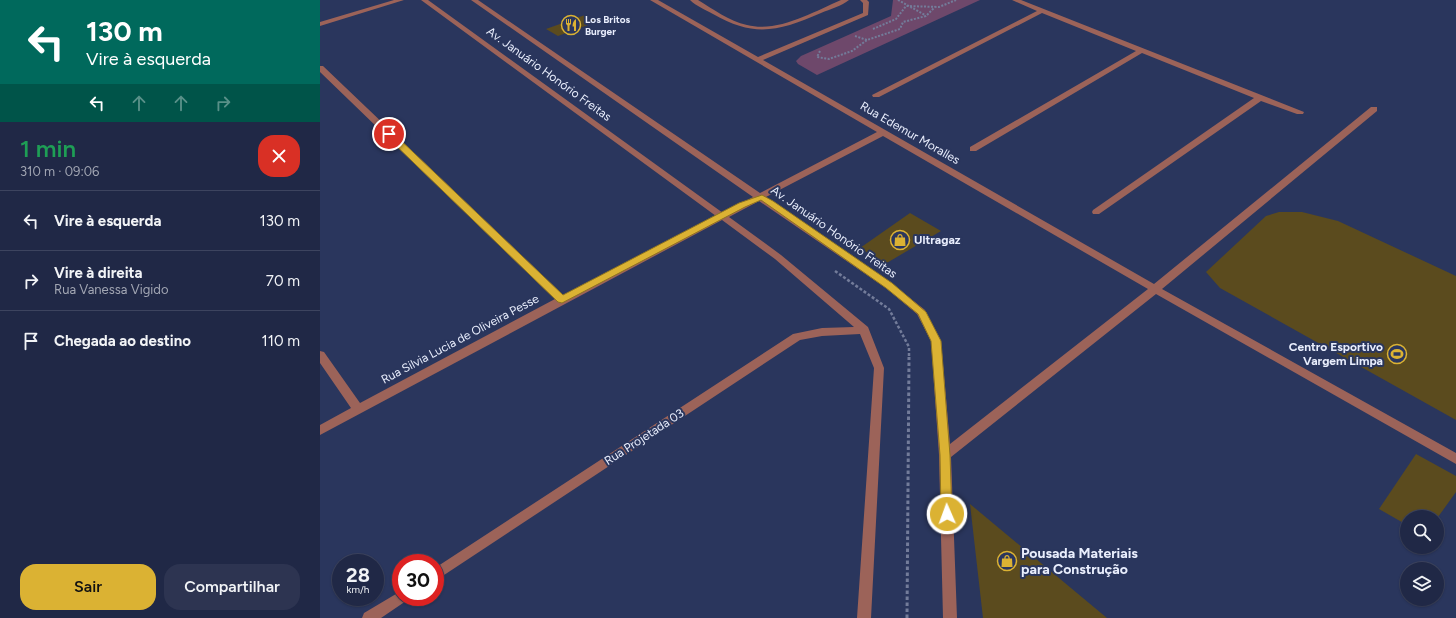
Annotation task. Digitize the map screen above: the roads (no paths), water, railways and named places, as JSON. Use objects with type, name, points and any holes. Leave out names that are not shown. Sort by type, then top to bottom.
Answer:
[{"type":"street","points":[[320,24],[401,0]]},
{"type":"street","name":"Av. Januário Honório Freitas","points":[[424,0],[778,257],[864,330],[878,368],[864,618]]},
{"type":"street","name":"Av. Januário Honório Freitas","points":[[474,0],[762,197],[889,286],[921,312],[936,341],[945,455],[950,618]]},
{"type":"street","name":"Rua Edemur Moralles","points":[[653,0],[1456,459]]},
{"type":"street","points":[[693,0],[727,19],[750,28],[777,27],[846,0]]},
{"type":"street","points":[[758,60],[866,14],[866,2],[863,0]]},
{"type":"street","points":[[1015,0],[1260,98],[1300,112]]},
{"type":"street","points":[[876,94],[1042,11]]},
{"type":"street","points":[[973,149],[1141,51]]},
{"type":"street","points":[[320,68],[562,300]]},
{"type":"street","points":[[1096,212],[1260,98]]},
{"type":"street","points":[[945,455],[1155,288],[1374,109]]},
{"type":"street","name":"Rua Silvia Lucia de Oliveira Pesse","points":[[320,430],[562,300],[884,132]]},
{"type":"street","name":"Rua Projetada 03","points":[[444,569],[797,337],[822,332],[864,330]]},
{"type":"street","points":[[320,355],[358,409]]},
{"type":"street","points":[[369,618],[392,603]]},
{"type":"place","name":"Los Britos Burger","points":[[571,25]]},
{"type":"place","name":"Ultragaz","points":[[900,240]]},
{"type":"place","name":"Centro Esportivo Vargem Limpa","points":[[1397,354]]},
{"type":"place","name":"Pousada Materiais para Construção","points":[[1007,561]]}]
